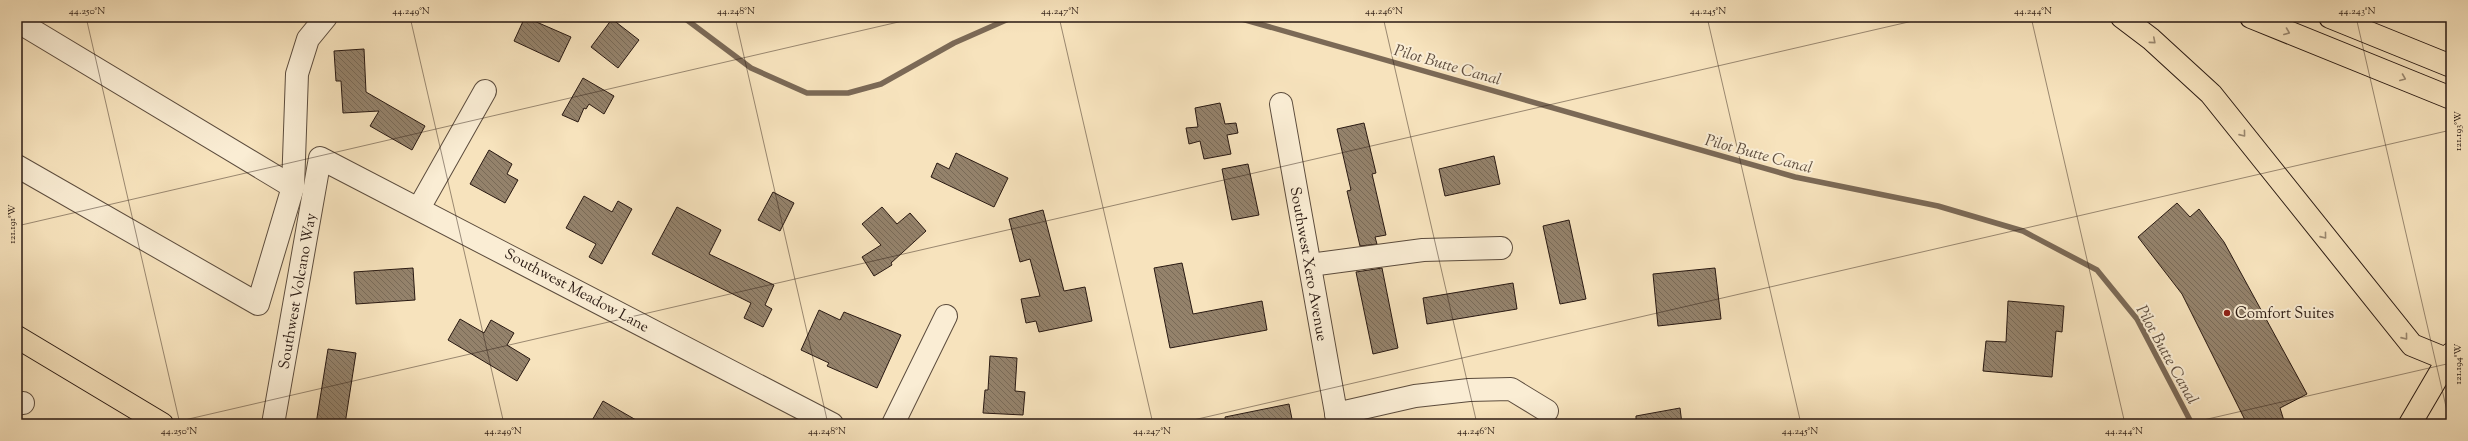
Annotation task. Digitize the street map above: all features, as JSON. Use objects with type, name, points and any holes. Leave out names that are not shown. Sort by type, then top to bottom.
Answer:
[{"type":"main road","points":[[2122,17],[2151,39],[2211,94],[2412,345],[2450,359],[2410,424]]},
{"type":"main road","points":[[2251,17],[2451,98]]},
{"type":"main road","points":[[2330,17],[2451,66]]},
{"type":"main road","points":[[17,337],[162,424]]},
{"type":"street","points":[[17,166],[258,304],[293,187],[297,74],[308,39],[326,17]]},
{"type":"street","points":[[17,21],[293,187]]},
{"type":"street","points":[[419,208],[485,91]]},
{"type":"street","name":"Southwest Xero Avenue","points":[[1281,104],[1337,419]]},
{"type":"street","name":"Southwest Meadow Lane","points":[[320,158],[419,208],[832,424]]},
{"type":"street","name":"Southwest Volcano Way","points":[[273,424],[320,158]]},
{"type":"street","points":[[1310,265],[1422,250],[1501,248]]},
{"type":"street","points":[[893,424],[946,316]]},
{"type":"street","points":[[1337,419],[1415,396],[1483,390],[1511,389],[1547,411]]},
{"type":"building","points":[[525,17],[571,37],[559,62],[514,41]]},
{"type":"building","points":[[612,19],[639,40],[618,68],[591,47]]},
{"type":"building","points":[[364,49],[366,92],[425,126],[412,150],[370,126],[379,111],[343,113],[341,81],[336,81],[334,51]]},
{"type":"building","points":[[583,78],[614,96],[604,114],[589,104],[586,109],[584,108],[578,122],[562,115]]},
{"type":"building","points":[[1220,103],[1225,124],[1236,123],[1238,133],[1227,135],[1231,154],[1204,159],[1200,141],[1189,144],[1186,128],[1198,127],[1195,108]]},
{"type":"building","points":[[1364,123],[1376,173],[1372,174],[1386,235],[1375,237],[1377,244],[1360,246],[1347,191],[1351,190],[1337,129]]},
{"type":"building","points":[[489,150],[512,164],[507,174],[518,180],[505,203],[470,184]]},
{"type":"building","points":[[956,153],[1008,178],[994,207],[931,177],[937,163],[949,169]]},
{"type":"building","points":[[1494,156],[1500,184],[1445,196],[1439,169]]},
{"type":"building","points":[[1248,164],[1259,215],[1232,220],[1222,169]]},
{"type":"building","points":[[773,192],[794,203],[780,231],[758,220]]},
{"type":"building","points":[[584,196],[612,212],[618,201],[632,209],[602,264],[589,257],[596,244],[566,228]]},
{"type":"building","name":"Comfort Suites","points":[[2177,203],[2190,217],[2199,209],[2224,242],[2307,394],[2280,408],[2285,424],[2247,424],[2182,294],[2138,237]]},
{"type":"building","points":[[677,207],[721,230],[709,254],[774,285],[765,305],[772,309],[763,327],[744,318],[751,303],[652,254]]},
{"type":"building","points":[[882,207],[897,224],[910,213],[926,231],[891,263],[892,265],[874,276],[862,257],[881,245],[862,224]]},
{"type":"building","points":[[1043,210],[1064,291],[1085,287],[1092,321],[1039,332],[1036,321],[1026,323],[1021,299],[1040,296],[1030,259],[1020,262],[1009,219]]},
{"type":"building","points":[[1569,220],[1586,299],[1560,304],[1543,226]]},
{"type":"building","points":[[1182,263],[1193,314],[1262,301],[1267,330],[1170,348],[1154,268]]},
{"type":"building","points":[[413,268],[415,300],[356,304],[354,272]]},
{"type":"building","points":[[1382,268],[1398,348],[1373,354],[1356,272]]},
{"type":"building","points":[[1715,268],[1721,319],[1658,326],[1653,274]]},
{"type":"building","points":[[1513,283],[1517,309],[1427,324],[1423,298]]},
{"type":"building","points":[[2008,301],[2064,306],[2062,332],[2056,331],[2052,377],[1983,371],[1986,341],[2006,342]]},
{"type":"building","points":[[819,310],[840,320],[844,312],[901,335],[877,388],[827,366],[829,363],[801,350]]},
{"type":"building","points":[[460,319],[484,333],[491,320],[514,333],[507,345],[530,359],[517,381],[448,340]]},
{"type":"building","points":[[328,349],[356,353],[345,424],[316,424]]},
{"type":"building","points":[[990,356],[1017,358],[1015,391],[1025,392],[1023,415],[983,413],[985,390],[988,390]]},
{"type":"building","points":[[603,401],[643,424],[590,424]]},
{"type":"building","points":[[1289,404],[1293,424],[1226,424],[1225,417]]},
{"type":"building","points":[[1680,408],[1682,424],[1636,424],[1636,416]]},
{"type":"waterway","name":"Pilot Butte Canal","points":[[683,17],[751,68],[807,93],[848,93],[881,84],[954,43],[1013,17]]},
{"type":"waterway","name":"Pilot Butte Canal","points":[[1235,17],[1795,177],[1938,206],[2023,231],[2097,270],[2137,319],[2192,424]]},
{"type":"place","name":"Comfort Suites","points":[[2227,313]]}]
